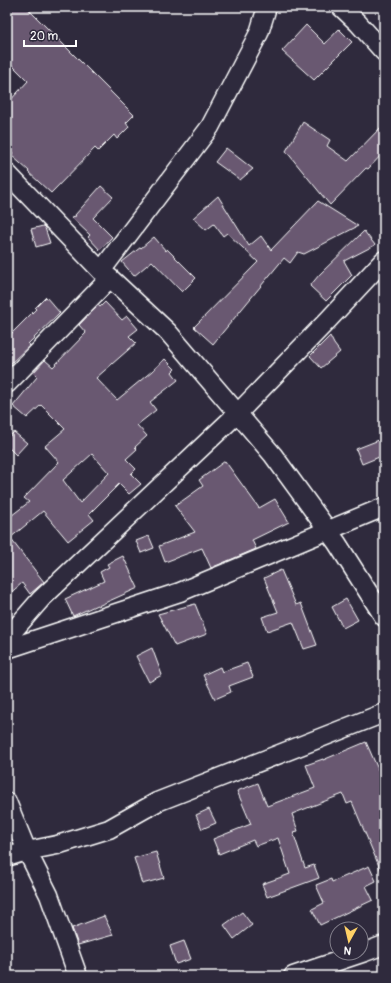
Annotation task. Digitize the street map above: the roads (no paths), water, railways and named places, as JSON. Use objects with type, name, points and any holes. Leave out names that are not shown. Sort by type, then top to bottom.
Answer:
[{"type":"street","points":[[7,384],[105,274],[210,127],[259,33],[267,7]]},
{"type":"street","points":[[341,7],[358,23],[384,52]]},
{"type":"street","points":[[7,172],[105,274],[168,332],[273,455],[337,543],[384,617]]},
{"type":"street","points":[[7,638],[41,599],[238,414],[384,260]]},
{"type":"street","points":[[7,649],[180,592],[384,507]]},
{"type":"street","points":[[7,857],[57,845],[110,828],[157,802],[384,713]]},
{"type":"street","points":[[7,802],[27,851],[49,895],[78,976]]},
{"type":"street","points":[[293,976],[384,945]]}]
